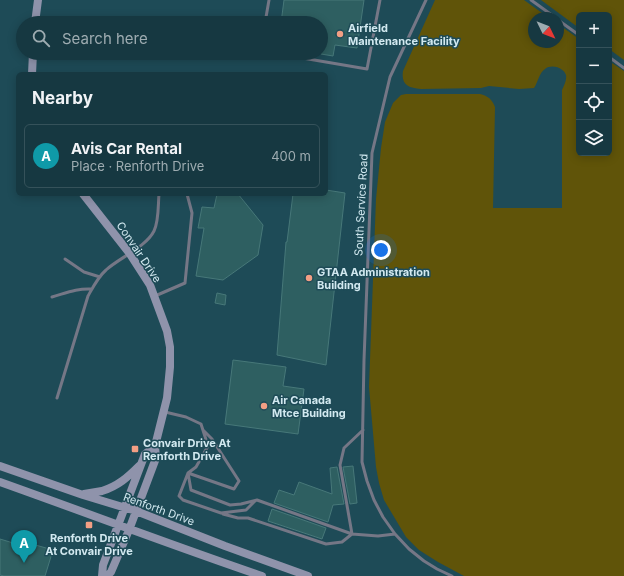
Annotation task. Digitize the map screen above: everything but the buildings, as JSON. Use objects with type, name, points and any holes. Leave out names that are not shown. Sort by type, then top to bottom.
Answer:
[{"type":"main road","points":[[36,16],[38,0]]},
{"type":"main road","points":[[32,72],[33,60]]},
{"type":"main road","name":"Convair Drive","points":[[85,196],[143,273],[155,296],[167,331],[170,347],[167,398],[155,446],[156,458],[130,530],[111,572],[107,576]]},
{"type":"main road","name":"Convair Drive","points":[[102,576],[103,565],[141,463],[145,454],[155,446]]},
{"type":"main road","points":[[83,495],[113,487],[122,482],[141,463]]},
{"type":"main road","name":"Renforth Drive","points":[[0,466],[83,495],[136,511],[225,546],[308,576]]},
{"type":"main road","points":[[0,482],[118,524],[130,530],[262,576]]},
{"type":"lane","points":[[266,16],[269,0]]},
{"type":"lane","points":[[314,60],[367,69],[380,0]]},
{"type":"lane","name":"South Service Road","points":[[426,0],[390,78],[372,153],[364,360],[362,462],[374,500],[380,512],[395,534],[409,549],[424,561],[452,576]]},
{"type":"lane","points":[[531,0],[547,12]]},
{"type":"lane","points":[[564,24],[576,33]]},
{"type":"lane","points":[[612,59],[624,68]]},
{"type":"lane","points":[[58,398],[88,296],[105,271],[151,237],[154,230],[159,196]]},
{"type":"lane","points":[[155,296],[185,283],[192,213],[187,196]]},
{"type":"lane","points":[[65,259],[84,272],[100,278]]},
{"type":"lane","points":[[52,297],[74,290],[92,289]]},
{"type":"lane","points":[[164,411],[186,417],[201,424],[208,446],[196,467],[188,473],[179,496],[183,500],[238,518],[248,518],[326,544],[342,542],[352,534]]},
{"type":"lane","points":[[188,473],[234,489],[238,481],[212,439],[203,430]]},
{"type":"lane","points":[[352,534],[340,465],[344,448],[363,430]]},
{"type":"lane","points":[[188,473],[191,490],[230,505],[257,500],[352,534],[378,536],[395,534]]},
{"type":"lane","points":[[221,513],[246,510],[257,500]]},
{"type":"shaded area","points":[[435,0],[524,0],[541,12],[528,12],[528,48],[564,48],[564,28],[576,37],[576,156],[612,156],[612,63],[624,71],[624,576],[464,576],[419,550],[406,537],[384,500],[376,467],[369,387],[376,199],[385,122],[393,103],[401,95],[406,94],[480,94],[487,97],[493,102],[495,107],[493,208],[562,208],[562,90],[566,75],[560,68],[548,67],[541,73],[534,88],[519,89],[489,86],[481,88],[412,88],[404,83],[403,71]]},
{"type":"shaded area","points":[[541,0],[624,0],[624,60],[612,51],[612,12],[576,12],[576,26],[564,17],[564,12],[557,12]]},
{"type":"place","name":"Airfield Maintenance Facility","points":[[340,34]]},
{"type":"place","name":"GTAA Administration Building","points":[[309,278]]},
{"type":"place","name":"Air Canada Mtce Building","points":[[264,406]]},
{"type":"place","name":"Convair Drive At Renforth Drive","points":[[135,449]]},
{"type":"place","name":"Renforth Drive At Convair Drive","points":[[89,525]]},
{"type":"place","name":"Avis Car Rental","points":[[24,563]]}]
